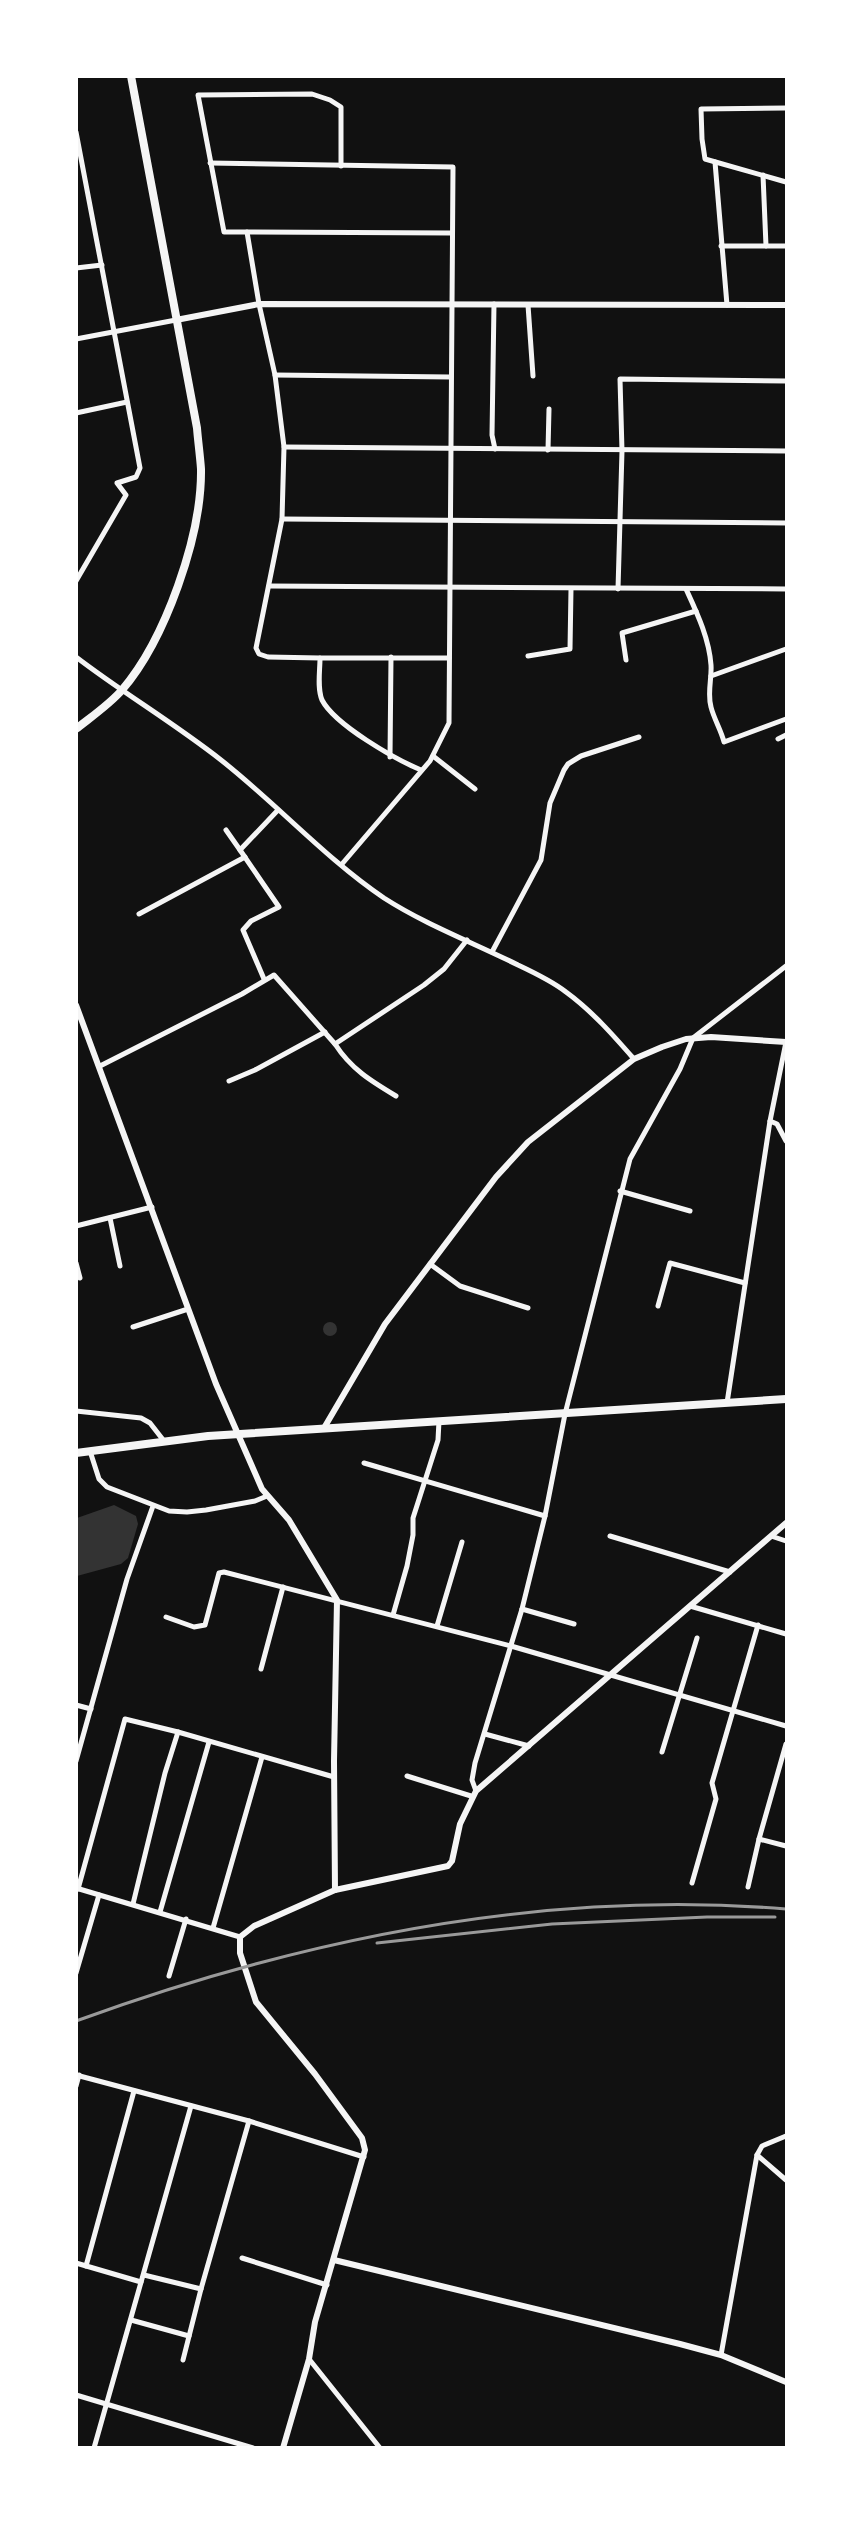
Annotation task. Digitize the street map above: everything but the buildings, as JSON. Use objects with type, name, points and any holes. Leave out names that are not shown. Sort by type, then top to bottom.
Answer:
[{"type":"main road","points":[[76,729],[121,692],[149,654],[192,541],[201,470],[197,428],[131,76]]},
{"type":"main road","points":[[76,1453],[164,1441],[324,1428],[786,1399]]},
{"type":"street","points":[[341,166],[341,107],[330,100],[312,94],[198,95],[224,232],[451,234]]},
{"type":"street","points":[[786,108],[701,109],[705,159],[786,182]]},
{"type":"street","points":[[76,132],[140,468],[136,477],[117,483],[126,495],[76,581]]},
{"type":"street","points":[[715,162],[727,305]]},
{"type":"street","points":[[210,163],[453,167],[448,723],[433,756],[342,864]]},
{"type":"street","points":[[763,175],[766,246]]},
{"type":"street","points":[[247,232],[259,304],[275,375],[284,447],[282,519],[256,648],[259,654],[268,657],[450,658]]},
{"type":"street","points":[[722,246],[786,246]]},
{"type":"street","points":[[76,268],[102,265]]},
{"type":"street","points":[[76,339],[259,304],[786,305]]},
{"type":"street","points":[[494,304],[492,435],[495,449]]},
{"type":"street","points":[[528,305],[533,376]]},
{"type":"street","points":[[275,375],[450,377]]},
{"type":"street","points":[[618,589],[622,451],[620,379],[786,381]]},
{"type":"street","points":[[76,413],[127,402]]},
{"type":"street","points":[[548,450],[549,409]]},
{"type":"street","points":[[284,447],[786,451]]},
{"type":"street","points":[[282,519],[786,523]]},
{"type":"street","points":[[268,586],[786,589]]},
{"type":"street","points":[[528,656],[570,649],[571,589]]},
{"type":"street","points":[[686,589],[705,636],[711,675],[709,693],[711,707],[719,722],[724,742],[786,719]]},
{"type":"street","points":[[626,660],[622,633],[696,611]]},
{"type":"street","points":[[711,675],[786,649]]},
{"type":"street","points":[[76,657],[121,692],[219,759],[301,832],[382,896],[406,911],[566,991],[599,1021],[634,1059]]},
{"type":"street","points":[[390,757],[391,657]]},
{"type":"street","points":[[320,658],[319,683],[322,699],[339,717],[390,757],[421,770]]},
{"type":"street","points":[[778,739],[786,735]]},
{"type":"street","points":[[492,952],[541,860],[550,803],[568,764],[581,756],[639,736]]},
{"type":"street","points":[[433,756],[475,789]]},
{"type":"street","points":[[240,849],[278,810]]},
{"type":"street","points":[[226,830],[279,907],[251,921],[243,930],[264,979]]},
{"type":"street","points":[[138,914],[245,856]]},
{"type":"street","points":[[335,1044],[424,986],[444,969],[467,940]]},
{"type":"street","points":[[473,1794],[472,1780],[475,1763],[522,1609],[545,1516],[565,1414],[630,1159],[680,1070],[693,1038],[786,966]]},
{"type":"street","points":[[100,1066],[242,994],[274,975],[325,1032],[346,1061],[364,1077],[396,1096]]},
{"type":"street","points":[[76,1005],[216,1384],[267,1496],[289,1520],[337,1600],[335,1890]]},
{"type":"street","points":[[229,1081],[255,1070],[325,1032]]},
{"type":"street","points":[[324,1428],[385,1324],[496,1177],[528,1142],[634,1059],[662,1047],[693,1038],[786,1042],[770,1121],[727,1403]]},
{"type":"street","points":[[770,1121],[777,1124],[786,1141]]},
{"type":"street","points":[[620,1191],[690,1210]]},
{"type":"street","points":[[76,1226],[152,1207]]},
{"type":"street","points":[[110,1218],[120,1266]]},
{"type":"street","points":[[76,1263],[80,1278]]},
{"type":"street","points":[[658,1306],[670,1263],[745,1283]]},
{"type":"street","points":[[430,1264],[460,1286],[528,1308]]},
{"type":"street","points":[[133,1327],[188,1309]]},
{"type":"street","points":[[76,1411],[141,1418],[150,1423],[164,1441]]},
{"type":"street","points":[[393,1615],[407,1566],[413,1535],[413,1518],[438,1440],[439,1421]]},
{"type":"street","points":[[90,1451],[99,1479],[107,1487],[153,1506],[187,1512],[255,1501],[267,1496]]},
{"type":"street","points":[[364,1463],[545,1516]]},
{"type":"street","points":[[76,1761],[127,1579],[153,1506]]},
{"type":"street","points":[[240,1937],[254,1926],[335,1890],[448,1866],[452,1861],[460,1824],[473,1794],[786,1523]]},
{"type":"street","points":[[610,1536],[730,1572]]},
{"type":"street","points":[[771,1536],[786,1541]]},
{"type":"street","points":[[437,1626],[462,1542]]},
{"type":"street","points":[[166,1617],[194,1627],[205,1625],[219,1573],[224,1572],[511,1646],[786,1726]]},
{"type":"street","points":[[261,1669],[283,1587]]},
{"type":"street","points":[[690,1606],[786,1634]]},
{"type":"street","points":[[522,1609],[574,1624]]},
{"type":"street","points":[[692,1883],[716,1799],[712,1783],[758,1625]]},
{"type":"street","points":[[663,1752],[697,1638]]},
{"type":"street","points":[[76,1706],[91,1709]]},
{"type":"street","points":[[240,1937],[186,1919],[77,1889],[125,1719],[334,1777]]},
{"type":"street","points":[[133,1904],[165,1773],[178,1732]]},
{"type":"street","points":[[485,1734],[529,1746]]},
{"type":"street","points":[[160,1912],[209,1742]]},
{"type":"street","points":[[748,1887],[786,1744]]},
{"type":"street","points":[[213,1928],[262,1757]]},
{"type":"street","points":[[407,1776],[473,1794]]},
{"type":"street","points":[[759,1839],[786,1846]]},
{"type":"street","points":[[76,1973],[99,1895]]},
{"type":"street","points":[[169,1976],[186,1919]]},
{"type":"street","points":[[240,1937],[240,1953],[256,2002],[315,2074],[362,2138],[364,2157],[315,2322],[309,2359],[283,2448]]},
{"type":"street","points":[[76,2086],[78,2075],[249,2121],[364,2157]]},
{"type":"street","points":[[86,2266],[134,2091]]},
{"type":"street","points":[[94,2448],[191,2106]]},
{"type":"street","points":[[183,2360],[249,2121]]},
{"type":"street","points":[[721,2355],[757,2155],[762,2146],[786,2136]]},
{"type":"street","points":[[757,2155],[786,2180]]},
{"type":"street","points":[[242,2258],[327,2285]]},
{"type":"street","points":[[334,2260],[721,2355],[786,2382]]},
{"type":"street","points":[[76,2263],[141,2282]]},
{"type":"street","points":[[144,2275],[201,2289]]},
{"type":"street","points":[[131,2320],[189,2336]]},
{"type":"street","points":[[309,2359],[380,2448]]},
{"type":"street","points":[[76,2395],[253,2448]]},
{"type":"shaded area","points":[[330,1322],[335,1324],[337,1329],[335,1334],[330,1336],[325,1334],[323,1329],[325,1324]]},
{"type":"shaded area","points":[[114,1505],[136,1516],[138,1524],[128,1558],[121,1564],[77,1576],[77,1518]]},
{"type":"railway","points":[[76,2021],[249,1966],[337,1944],[426,1926],[515,1914],[605,1906],[695,1905],[786,1909]]},
{"type":"railway","points":[[377,1943],[552,1924],[707,1917],[775,1917]]}]
